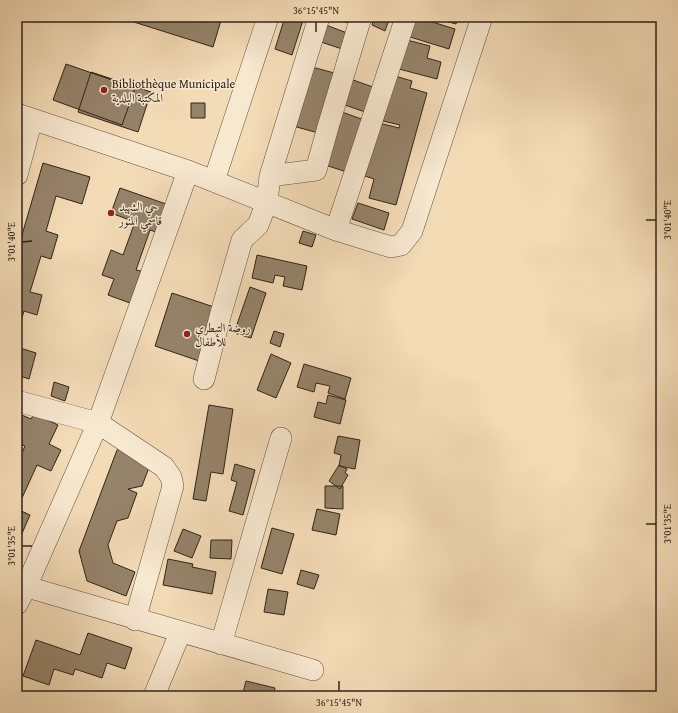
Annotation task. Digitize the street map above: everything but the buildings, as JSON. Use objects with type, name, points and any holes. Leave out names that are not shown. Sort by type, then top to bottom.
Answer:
[{"type":"street","points":[[214,181],[268,17]]},
{"type":"street","points":[[204,379],[242,240],[258,224],[267,202],[270,176],[319,17]]},
{"type":"street","points":[[270,176],[316,170],[361,17]]},
{"type":"street","points":[[336,230],[406,17]]},
{"type":"street","points":[[17,175],[24,116],[188,171],[336,230],[391,247],[401,245],[412,231],[482,17]]},
{"type":"street","points":[[188,171],[98,423],[20,592],[136,620],[313,670]]},
{"type":"street","points":[[17,401],[98,423],[164,467],[171,477],[173,486],[136,620]]},
{"type":"street","points":[[221,644],[281,438]]},
{"type":"street","points":[[154,696],[180,633]]},
{"type":"place","name":"Bibliothèque Municipale المكتبة البلدية","points":[[104,90]]},
{"type":"place","name":"حي الشهيد قاسمي المنور","points":[[111,213]]},
{"type":"place","name":"روضة التيطري للأطفال","points":[[187,334]]}]
